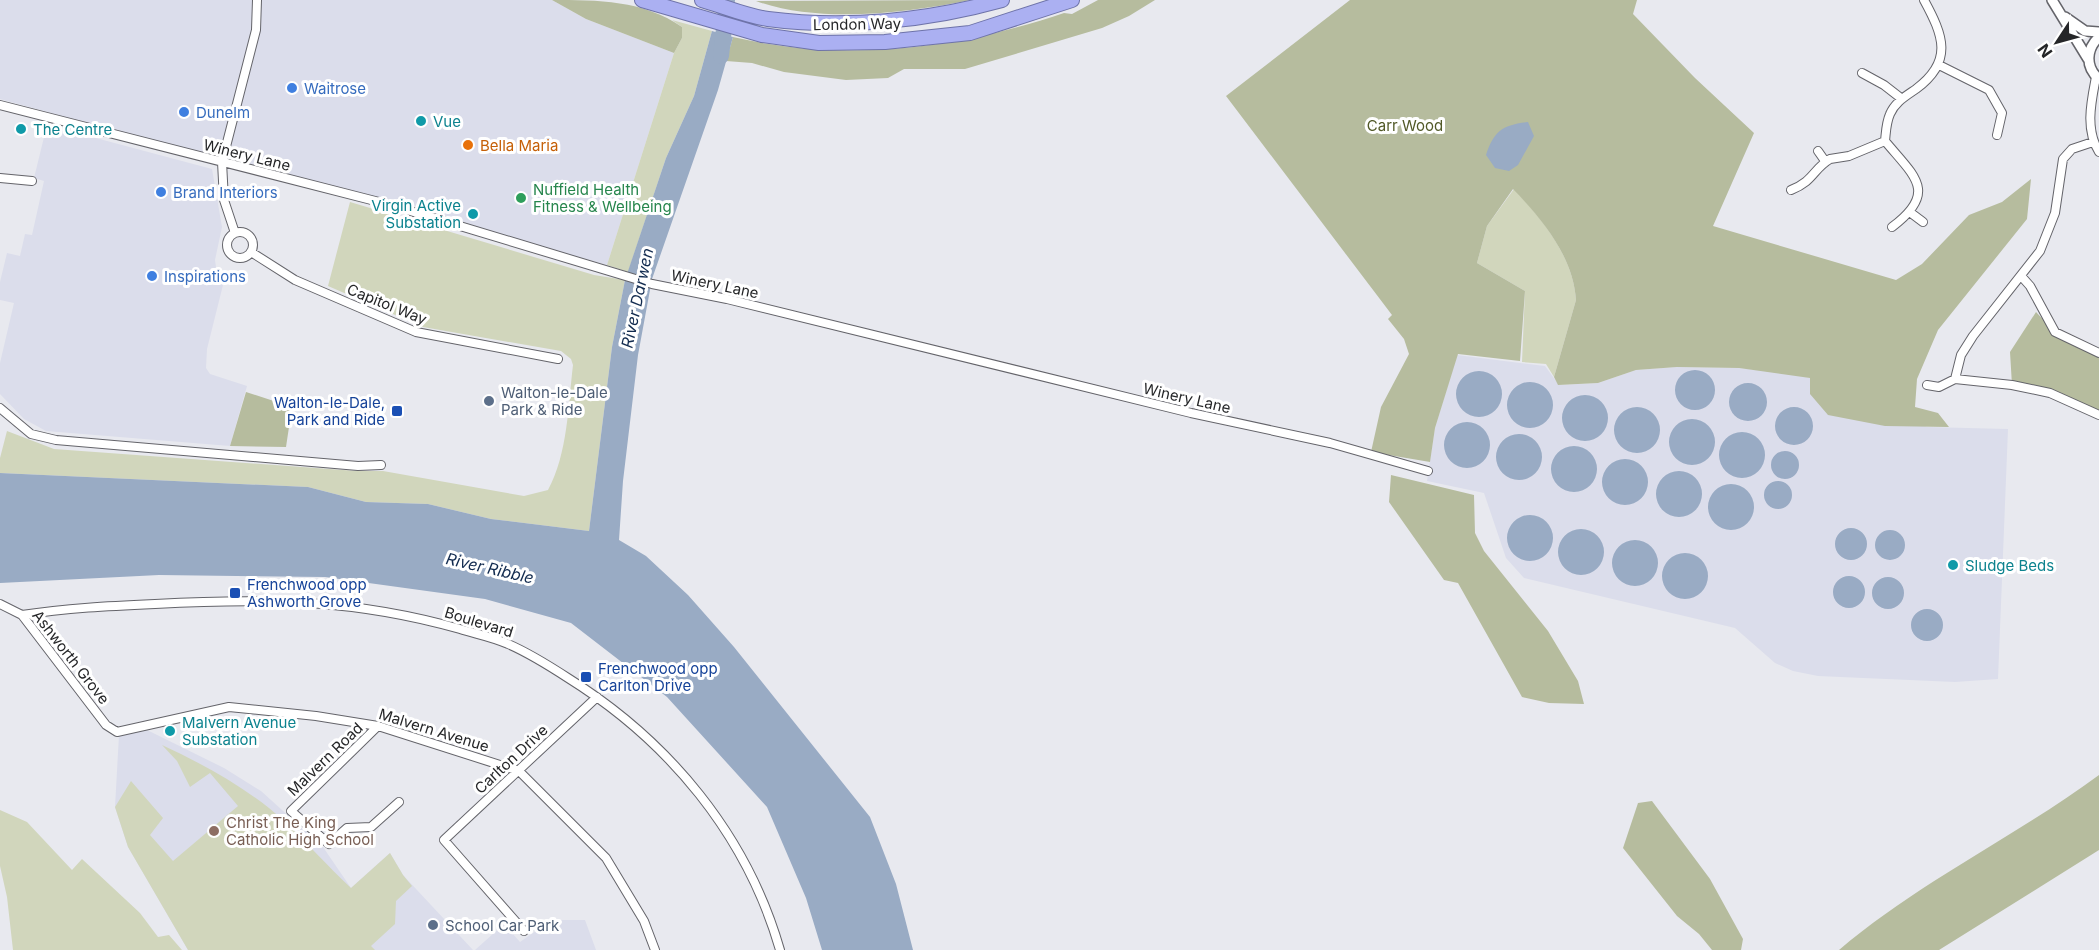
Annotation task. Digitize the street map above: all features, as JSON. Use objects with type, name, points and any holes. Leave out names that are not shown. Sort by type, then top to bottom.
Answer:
[{"type":"highway","name":"London Way","points":[[702,0],[766,19],[820,22],[903,20],[1002,0]]},
{"type":"highway","name":"London Way","points":[[645,2],[762,35],[819,43],[885,42],[970,33],[1072,0]]},
{"type":"street","name":"Capitol Way","points":[[235,233],[224,200],[222,162],[256,30],[257,0]]},
{"type":"street","points":[[1892,227],[1911,213],[1918,189],[1917,182],[1885,141],[1890,114],[1902,99],[1929,78],[1939,65],[1943,45],[1924,0]]},
{"type":"street","points":[[2052,0],[2098,78],[2089,125],[2093,142],[2099,152]]},
{"type":"street","points":[[2059,12],[2085,31],[2099,32]]},
{"type":"street","points":[[2088,59],[2091,48],[2099,37]]},
{"type":"street","points":[[1939,65],[1989,90],[2002,113],[1996,135]]},
{"type":"street","points":[[1862,73],[1884,84],[1902,99]]},
{"type":"street","points":[[2091,111],[2099,99]]},
{"type":"street","name":"Winery Lane","points":[[0,105],[387,204],[650,283],[727,299],[1191,413],[1330,443],[1428,471]]},
{"type":"street","points":[[1791,190],[1803,186],[1814,177],[1825,161],[1849,156],[1885,141]]},
{"type":"street","points":[[1955,379],[1961,355],[1973,336],[2022,277],[2040,251],[2055,213],[2062,159],[2072,149],[2093,142]]},
{"type":"street","points":[[1818,151],[1825,161]]},
{"type":"street","points":[[0,178],[32,181]]},
{"type":"street","points":[[1911,213],[1923,222]]},
{"type":"street","name":"Capitol Way","points":[[242,232],[251,237],[253,244],[251,252],[241,257],[232,254],[228,243],[235,233],[242,232]]},
{"type":"street","name":"Capitol Way","points":[[251,252],[296,280],[416,332],[558,359]]},
{"type":"street","points":[[2022,277],[2030,286],[2055,332],[2099,352]]},
{"type":"street","points":[[1927,385],[1939,387],[1955,379],[2050,393],[2099,415]]},
{"type":"street","points":[[0,408],[32,434],[56,440],[358,466],[381,465]]},
{"type":"street","name":"Boulevard","points":[[22,615],[57,609],[211,601],[353,605],[411,615],[505,643],[527,652],[597,697],[664,752],[726,829],[751,872],[772,921],[780,950]]},
{"type":"street","name":"Ashworth Grove","points":[[0,604],[22,615],[106,725],[117,732]]},
{"type":"street","name":"Carlton Drive","points":[[525,931],[444,840],[597,697]]},
{"type":"street","name":"Malvern Avenue","points":[[117,732],[229,707],[316,716],[378,726],[519,771],[606,858],[644,921],[654,950]]},
{"type":"street","name":"Malvern Road","points":[[378,726],[291,811],[329,844],[347,828],[371,827],[399,802]]},
{"type":"shaded area","points":[[0,0],[552,0],[586,19],[674,53],[607,265],[0,99]]},
{"type":"shaded area","points":[[47,125],[212,169],[222,227],[215,260],[217,274],[225,277],[207,349],[206,368],[210,374],[247,386],[230,446],[46,431],[24,419],[0,394],[0,363],[14,303],[0,300],[0,282],[7,253],[20,256],[25,234],[32,235],[44,181],[34,178]]},
{"type":"shaded area","points":[[1457,355],[1545,366],[1559,385],[1598,383],[1636,370],[1677,367],[1739,368],[1794,374],[1810,378],[1927,427],[2008,429],[1998,679],[1955,682],[1818,676],[1793,671],[1775,663],[1735,628],[1524,578],[1506,558],[1484,493],[1427,481],[1435,428]]},
{"type":"shaded area","name":"Christ The King Catholic High School","points":[[145,729],[224,768],[261,791],[323,847],[351,888],[390,853],[403,875],[473,950],[188,950],[128,847],[115,807],[119,735]]},
{"type":"shaded area","points":[[560,920],[585,920],[596,950],[475,950],[504,924],[520,942],[540,928]]},
{"type":"green space","points":[[552,0],[603,1],[652,11],[682,27],[682,38],[674,53],[586,19]]},
{"type":"green space","points":[[971,0],[919,9],[863,14],[807,12],[756,1]]},
{"type":"green space","points":[[1098,0],[1155,0],[1129,16],[1102,28],[965,69],[904,69],[888,78],[846,80],[784,72],[752,63],[726,61],[733,37],[775,45],[816,49],[900,48],[983,36],[1064,13],[1072,14]]},
{"type":"green space","name":"Carr Wood","points":[[1350,0],[1637,0],[1633,14],[1695,78],[1754,133],[1713,226],[1896,280],[1922,264],[1969,215],[2002,202],[2031,179],[2027,219],[1938,330],[1917,379],[1915,407],[1938,413],[1949,427],[1885,426],[1828,415],[1810,394],[1810,378],[1739,368],[1677,367],[1636,370],[1598,383],[1558,385],[1554,377],[1576,300],[1574,284],[1569,268],[1554,239],[1513,189],[1487,226],[1477,263],[1525,291],[1520,361],[1458,354],[1435,428],[1430,462],[1371,452],[1381,407],[1409,354],[1404,339],[1388,319],[1392,315],[1226,96]]},
{"type":"green space","points":[[672,20],[712,31],[694,96],[666,158],[628,272],[607,265],[674,53],[682,38],[682,27]]},
{"type":"green space","points":[[1514,189],[1554,239],[1569,268],[1574,284],[1576,300],[1554,377],[1546,364],[1522,362],[1525,291],[1477,263],[1487,226]]},
{"type":"green space","points":[[350,202],[594,275],[625,280],[612,347],[589,531],[491,519],[428,504],[366,502],[308,487],[0,473],[0,458],[7,431],[54,449],[383,471],[524,496],[548,490],[560,461],[563,445],[573,365],[571,359],[561,351],[423,327],[328,286]]},
{"type":"green space","points":[[2036,312],[2055,332],[2099,353],[2099,415],[2050,393],[2012,385],[2010,352]]},
{"type":"green space","points":[[246,392],[292,407],[286,447],[230,446]]},
{"type":"green space","points":[[1391,475],[1474,495],[1475,533],[1484,551],[1548,631],[1578,681],[1584,704],[1549,703],[1522,697],[1458,583],[1444,580],[1389,502]]},
{"type":"green space","name":"Christ The King Catholic High School","points":[[162,745],[209,769],[256,798],[292,828],[351,888],[390,853],[412,886],[396,901],[395,924],[371,946],[375,950],[188,950],[128,847],[115,807],[131,781],[163,818],[150,835],[173,861],[238,806],[210,773],[190,787],[177,761]]},
{"type":"green space","points":[[2099,775],[2099,850],[1939,950],[1839,950],[1934,881],[2067,798]]},
{"type":"green space","points":[[1652,801],[1710,879],[1743,939],[1741,950],[1712,950],[1699,934],[1677,916],[1623,848],[1638,803]]},
{"type":"green space","points":[[0,810],[27,822],[72,870],[82,859],[140,913],[158,937],[169,935],[182,950],[13,950],[7,897],[0,866]]},
{"type":"water","name":"River Ribble","points":[[712,31],[733,37],[718,90],[652,279],[638,355],[623,481],[619,540],[646,556],[688,595],[734,647],[870,817],[896,884],[913,950],[822,950],[806,898],[767,807],[667,697],[571,623],[485,599],[325,577],[159,575],[0,583],[0,473],[308,487],[366,502],[428,504],[491,519],[589,531],[612,347],[625,280],[666,158],[694,96]]},
{"type":"water","points":[[1528,122],[1534,136],[1518,165],[1509,171],[1495,168],[1486,155],[1492,140],[1505,127]]},
{"type":"water","points":[[1695,370],[1709,376],[1715,390],[1709,404],[1695,410],[1681,404],[1675,390],[1681,376]]},
{"type":"water","points":[[1479,371],[1495,378],[1502,394],[1495,410],[1479,417],[1463,410],[1456,394],[1463,378]]},
{"type":"water","points":[[1530,382],[1546,389],[1553,405],[1546,421],[1530,428],[1514,421],[1507,405],[1514,389]]},
{"type":"water","points":[[1748,383],[1761,389],[1767,402],[1761,415],[1748,421],[1735,415],[1729,402],[1735,389]]},
{"type":"water","points":[[1585,395],[1601,402],[1608,418],[1601,434],[1585,441],[1569,434],[1562,418],[1569,402]]},
{"type":"water","points":[[1637,407],[1653,414],[1660,430],[1653,446],[1637,453],[1621,446],[1614,430],[1621,414]]},
{"type":"water","points":[[1794,407],[1807,413],[1813,426],[1807,439],[1794,445],[1781,439],[1775,426],[1781,413]]},
{"type":"water","points":[[1692,419],[1708,426],[1715,442],[1708,458],[1692,465],[1676,458],[1669,442],[1676,426]]},
{"type":"water","points":[[1467,422],[1483,429],[1490,445],[1483,461],[1467,468],[1451,461],[1444,445],[1451,429]]},
{"type":"water","points":[[1742,432],[1758,439],[1765,455],[1758,471],[1742,478],[1726,471],[1719,455],[1726,439]]},
{"type":"water","points":[[1519,434],[1535,441],[1542,457],[1535,473],[1519,480],[1503,473],[1496,457],[1503,441]]},
{"type":"water","points":[[1574,446],[1590,453],[1597,469],[1590,485],[1574,492],[1558,485],[1551,469],[1558,453]]},
{"type":"water","points":[[1785,451],[1795,455],[1799,465],[1795,475],[1785,479],[1775,475],[1771,465],[1775,455]]},
{"type":"water","points":[[1625,459],[1641,466],[1648,482],[1641,498],[1625,505],[1609,498],[1602,482],[1609,466]]},
{"type":"water","points":[[1679,471],[1695,478],[1702,494],[1695,510],[1679,517],[1663,510],[1656,494],[1663,478]]},
{"type":"water","points":[[1778,481],[1788,485],[1792,495],[1788,505],[1778,509],[1768,505],[1764,495],[1768,485]]},
{"type":"water","points":[[1731,484],[1747,491],[1754,507],[1747,523],[1731,530],[1715,523],[1708,507],[1715,491]]},
{"type":"water","points":[[1530,515],[1546,522],[1553,538],[1546,554],[1530,561],[1514,554],[1507,538],[1514,522]]},
{"type":"water","points":[[1851,528],[1862,533],[1867,544],[1862,555],[1851,560],[1840,555],[1835,544],[1840,533]]},
{"type":"water","points":[[1581,529],[1597,536],[1604,552],[1597,568],[1581,575],[1565,568],[1558,552],[1565,536]]},
{"type":"water","points":[[1890,530],[1901,534],[1905,545],[1901,556],[1890,560],[1879,556],[1875,545],[1879,534]]},
{"type":"water","points":[[1635,540],[1651,547],[1658,563],[1651,579],[1635,586],[1619,579],[1612,563],[1619,547]]},
{"type":"water","points":[[1685,553],[1701,560],[1708,576],[1701,592],[1685,599],[1669,592],[1662,576],[1669,560]]},
{"type":"water","points":[[1849,576],[1860,581],[1865,592],[1860,603],[1849,608],[1838,603],[1833,592],[1838,581]]},
{"type":"water","points":[[1888,577],[1899,582],[1904,593],[1899,604],[1888,609],[1877,604],[1872,593],[1877,582]]},
{"type":"water","points":[[1927,609],[1938,614],[1943,625],[1938,636],[1927,641],[1916,636],[1911,625],[1916,614]]},
{"type":"waterway","name":"River Darwen","points":[[721,56],[727,0]]},
{"type":"place","name":"Waitrose","points":[[292,88]]},
{"type":"place","name":"Dunelm","points":[[184,112]]},
{"type":"place","name":"Vue","points":[[421,121]]},
{"type":"place","name":"The Centre","points":[[21,129]]},
{"type":"place","name":"Bella Maria","points":[[468,145]]},
{"type":"place","name":"Brand Interiors","points":[[161,192]]},
{"type":"place","name":"Nuffield Health Fitness & Wellbeing","points":[[521,198]]},
{"type":"place","name":"Virgin Active Substation","points":[[473,214]]},
{"type":"place","name":"Inspirations","points":[[152,276]]},
{"type":"place","name":"Walton-le-Dale Park & Ride","points":[[489,401]]},
{"type":"place","name":"Walton-le-Dale, Park and Ride","points":[[397,411]]},
{"type":"place","name":"Sludge Beds","points":[[1953,565]]},
{"type":"place","name":"Frenchwood opp Ashworth Grove","points":[[235,593]]},
{"type":"place","name":"Frenchwood opp Carlton Drive","points":[[586,677]]},
{"type":"place","name":"Malvern Avenue Substation","points":[[170,731]]},
{"type":"place","name":"Christ The King Catholic High School","points":[[214,831]]},
{"type":"place","name":"School Car Park","points":[[433,925]]}]
